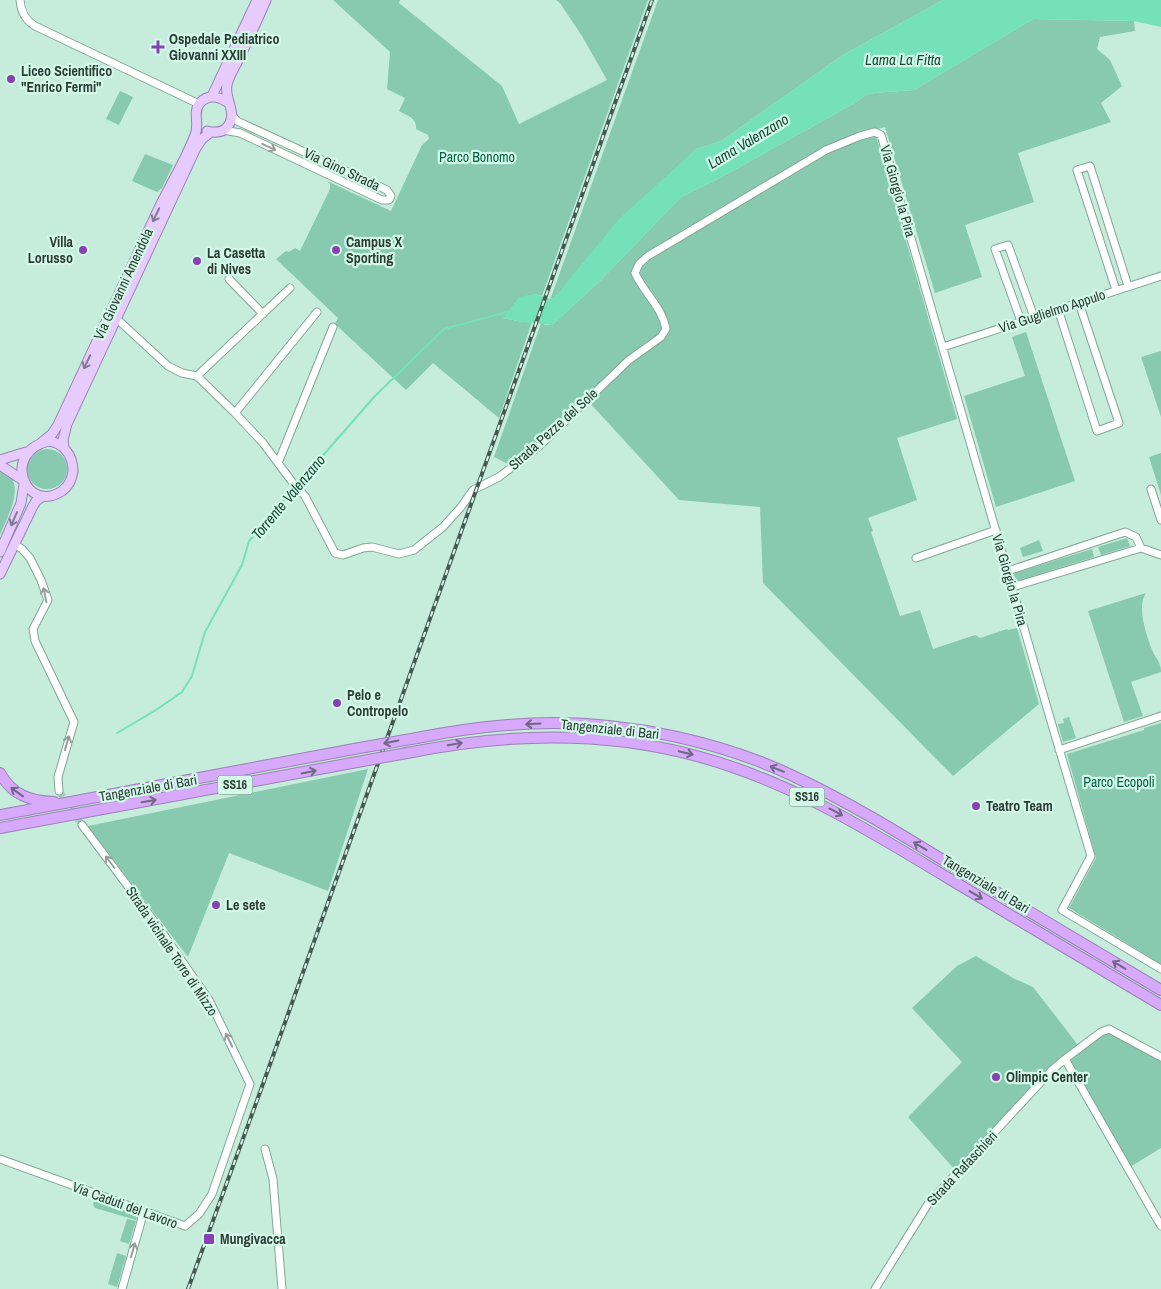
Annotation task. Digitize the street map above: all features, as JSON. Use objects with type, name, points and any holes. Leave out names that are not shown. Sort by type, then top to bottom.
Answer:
[{"type":"highway","name":"Tangenziale di Bari","points":[[0,815],[365,747],[488,727],[555,723],[607,727],[664,735],[744,756],[790,774],[849,804],[1161,990]]},
{"type":"highway","name":"Tangenziale di Bari","points":[[0,828],[407,753],[493,740],[570,737],[664,748],[724,763],[784,786],[844,816],[1161,1005]]},
{"type":"highway","points":[[0,773],[11,788],[28,799],[75,802]]},
{"type":"highway","points":[[0,835],[29,830],[63,817]]},
{"type":"main road","points":[[212,96],[258,0]]},
{"type":"main road","points":[[198,123],[206,131],[214,133],[224,130],[228,125],[232,115],[227,102],[227,84],[266,0]]},
{"type":"main road","points":[[199,104],[205,98],[212,96],[227,102]]},
{"type":"main road","name":"Via Giovanni Amendola","points":[[0,460],[27,452],[52,434],[58,425],[162,201],[196,134],[198,123],[196,111],[199,104]]},
{"type":"main road","name":"Via Giovanni Amendola","points":[[43,496],[60,492],[65,489],[72,479],[72,466],[69,454],[64,448],[63,440],[67,424],[196,148],[202,139],[211,132]]},
{"type":"main road","points":[[42,442],[57,442],[64,448]]},
{"type":"main road","points":[[0,552],[21,503],[23,482],[20,465],[22,458],[27,452]]},
{"type":"main road","points":[[0,465],[23,482],[35,494],[43,496]]},
{"type":"main road","points":[[0,574],[36,501],[43,496]]},
{"type":"street","points":[[20,0],[22,13],[35,26],[199,104]]},
{"type":"street","name":"Via Gino Strada","points":[[224,130],[240,133],[382,200],[388,200],[391,196],[387,190],[241,122],[232,115]]},
{"type":"street","name":"Strada Pezze del Sole","points":[[117,319],[168,366],[182,373],[197,376],[263,443],[293,484],[305,496],[335,553],[343,555],[372,547],[399,554],[414,550],[443,527],[473,490],[499,477],[537,448],[628,360],[661,337],[666,328],[664,319],[640,283],[636,273],[639,264],[648,256],[826,150],[860,136],[875,132],[881,135]]},
{"type":"street","name":"Via Giorgio la Pira","points":[[881,135],[1091,856],[1062,910],[1161,969]]},
{"type":"street","points":[[1116,290],[1077,170],[1090,166],[1128,286]]},
{"type":"street","points":[[1021,321],[995,249],[1008,245],[1034,317]]},
{"type":"street","name":"Via Guglielmo Appulo","points":[[943,347],[1161,276]]},
{"type":"street","points":[[229,279],[262,314]]},
{"type":"street","points":[[197,376],[290,288]]},
{"type":"street","points":[[1058,309],[1097,431],[1118,423],[1079,303]]},
{"type":"street","points":[[235,413],[317,312]]},
{"type":"street","points":[[278,463],[333,327]]},
{"type":"street","points":[[1151,489],[1161,520]]},
{"type":"street","points":[[916,558],[996,530]]},
{"type":"street","points":[[1008,572],[1125,532],[1136,537],[1141,548]]},
{"type":"street","points":[[14,544],[22,549],[30,558],[46,592],[48,600],[33,629],[35,641],[74,722],[58,778],[59,791]]},
{"type":"street","points":[[1012,587],[1141,548],[1161,555]]},
{"type":"street","points":[[1059,750],[1161,716]]},
{"type":"street","name":"Strada vicinale Torre di Mizzo","points":[[82,825],[157,925],[209,1000],[250,1084]]},
{"type":"street","name":"Strada Rafaschieri","points":[[875,1289],[928,1204],[1052,1070],[1101,1032],[1109,1029],[1161,1057]]},
{"type":"street","points":[[1066,1059],[1161,1226]]},
{"type":"street","name":"Via Caduti del Lavoro","points":[[0,1160],[185,1226],[199,1214],[212,1194],[250,1084]]},
{"type":"street","points":[[265,1149],[274,1179],[282,1289]]},
{"type":"street","points":[[122,1289],[144,1212]]},
{"type":"green space","name":"Parco Bonomo","points":[[333,0],[400,0],[399,3],[502,86],[519,124],[607,80],[582,36],[556,0],[648,0],[542,296],[535,294],[503,318],[532,322],[499,418],[433,363],[406,390],[335,324],[338,318],[276,259],[286,251],[289,252],[295,248],[300,251],[330,189],[330,184],[327,181],[391,211],[422,145],[429,139],[428,135],[416,129],[415,122],[411,118],[399,111],[405,98],[387,89],[390,52]]},
{"type":"green space","points":[[658,0],[943,0],[843,55],[721,141],[696,149],[555,297],[550,300]]},
{"type":"green space","points":[[1033,19],[1134,21],[1135,31],[1100,37],[1097,49],[1110,60],[1122,86],[1101,103],[1111,122],[1018,153],[1034,202],[965,225],[982,277],[935,293],[885,127],[862,133],[649,252],[634,276],[661,318],[663,331],[533,448],[510,465],[494,457],[541,323],[552,325],[600,281],[681,197],[718,179],[866,95],[914,90]]},
{"type":"green space","points":[[120,91],[133,97],[119,125],[106,119]]},
{"type":"green space","points":[[875,136],[957,419],[897,438],[917,500],[868,518],[873,531],[871,532],[900,616],[920,610],[933,649],[975,635],[980,638],[1007,629],[1017,628],[1039,704],[953,776],[763,583],[760,507],[679,500],[588,401],[624,367],[668,331],[669,323],[666,315],[641,281],[640,270],[646,261],[827,152],[851,141]]},
{"type":"green space","points":[[145,154],[173,165],[162,188],[157,192],[132,181]]},
{"type":"green space","points":[[1026,332],[1075,481],[996,507],[964,396],[1025,376],[1012,337]]},
{"type":"green space","points":[[1161,351],[1161,417],[1141,357]]},
{"type":"green space","points":[[51,449],[58,452],[64,458],[67,469],[66,477],[58,486],[51,489],[43,489],[36,486],[28,477],[27,465],[30,458],[39,450]]},
{"type":"green space","points":[[1161,453],[1161,495],[1149,457]]},
{"type":"green space","points":[[0,469],[9,474],[15,490],[11,508],[0,535]]},
{"type":"green space","points":[[1127,538],[1130,546],[1101,555],[1098,547]]},
{"type":"green space","points":[[1039,540],[1043,551],[1023,557],[1020,548]]},
{"type":"green space","points":[[1092,549],[1094,557],[1016,581],[1014,573]]},
{"type":"green space","points":[[1146,593],[1143,599],[1142,614],[1151,648],[1160,665],[1161,672],[1131,682],[1143,716],[1124,722],[1088,611]]},
{"type":"green space","points":[[1069,717],[1076,738],[1063,742],[1058,724],[1064,723],[1063,719]]},
{"type":"green space","name":"Parco Ecopoli","points":[[1161,723],[1161,964],[1069,908],[1096,858],[1067,754]]},
{"type":"green space","points":[[368,769],[328,891],[229,853],[188,957],[88,826]]},
{"type":"green space","name":"Olimpic Center","points":[[976,956],[1013,978],[1033,987],[1081,1049],[1105,1029],[1161,1057],[1161,1148],[1130,1167],[1065,1054],[956,1171],[908,1117],[962,1062],[912,1008],[957,966]]},
{"type":"green space","points":[[95,1200],[138,1215],[136,1220],[95,1208],[93,1204]]},
{"type":"green space","points":[[127,1219],[136,1221],[129,1244],[120,1241]]},
{"type":"green space","points":[[117,1253],[126,1256],[117,1287],[108,1284]]},
{"type":"water","name":"Lama La Fitta","points":[[943,0],[1161,0],[1161,27],[1133,21],[1033,19],[914,90],[866,95],[718,179],[681,197],[600,281],[552,325],[503,318],[519,297],[535,294],[550,299],[555,297],[618,220],[696,149],[721,141],[843,55]]},
{"type":"waterway","name":"Torrente Valenzano","points":[[297,485],[375,396],[444,329],[507,312]]},
{"type":"waterway","name":"Torrente Valenzano","points":[[117,733],[182,692],[192,676],[205,632],[242,565],[249,541],[294,489]]},
{"type":"tunnel","points":[[59,791],[82,825]]},
{"type":"railway","points":[[188,1289],[652,0]]},
{"type":"place","name":"Ospedale Pediatrico Giovanni XXIII","points":[[158,47]]},
{"type":"place","name":"Liceo Scientifico \"Enrico Fermi\"","points":[[11,79]]},
{"type":"place","name":"Villa Lorusso","points":[[83,250]]},
{"type":"place","name":"Campus X Sporting","points":[[336,250]]},
{"type":"place","name":"La Casetta di Nives","points":[[197,261]]},
{"type":"place","name":"Pelo e Contropelo","points":[[337,703]]},
{"type":"place","name":"Teatro Team","points":[[976,806]]},
{"type":"place","name":"Le sete","points":[[216,905]]},
{"type":"place","name":"Olimpic Center","points":[[996,1077]]},
{"type":"place","name":"Mungivacca","points":[[209,1239]]},
{"type":"water label","name":"Lama Valenzano","points":[[748,141]]}]
